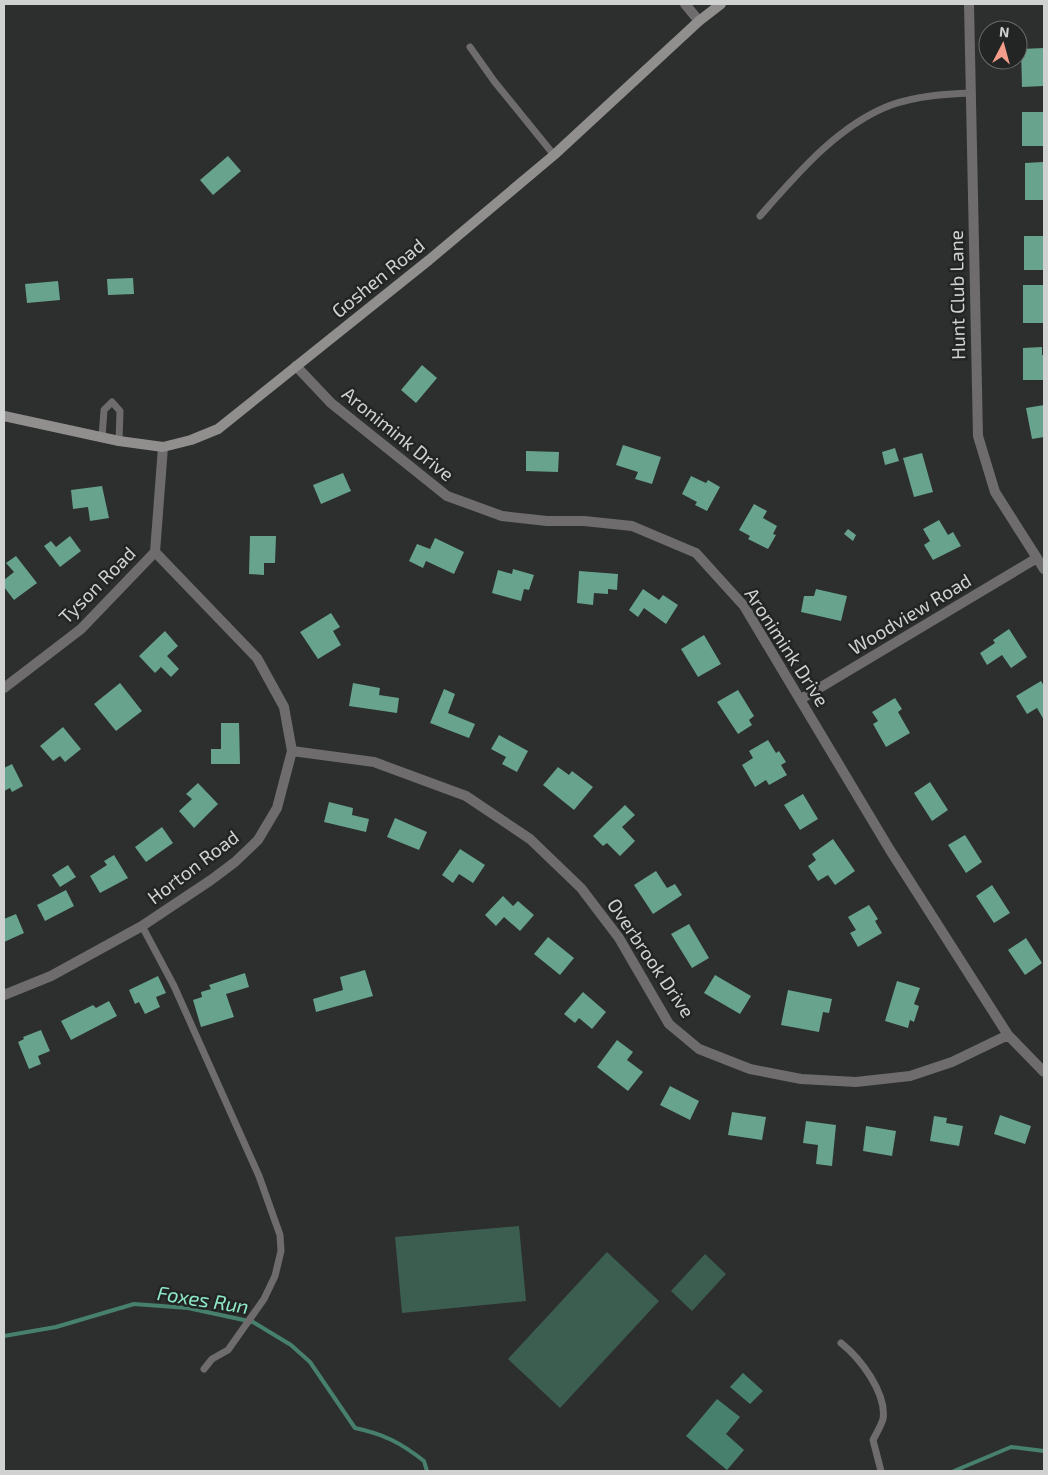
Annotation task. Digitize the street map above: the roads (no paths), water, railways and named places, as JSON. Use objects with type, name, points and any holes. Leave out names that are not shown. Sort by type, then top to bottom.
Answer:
[{"type":"street","points":[[685,4],[698,21]]},
{"type":"street","name":"Goshen Road","points":[[4,416],[119,441],[162,447],[191,440],[218,429],[429,260],[554,155],[698,21],[721,4]]},
{"type":"street","name":"Hunt Club Lane","points":[[969,4],[978,436],[995,492],[1044,570]]},
{"type":"street","name":"Aronimink Drive","points":[[296,366],[331,403],[447,496],[502,516],[547,522],[584,520],[632,526],[696,553],[744,606],[890,850],[1008,1035],[1044,1072]]},
{"type":"street","name":"Tyson Road","points":[[4,688],[81,628],[155,552],[162,447]]},
{"type":"street","name":"Horton Road","points":[[4,995],[51,976],[142,926],[211,880],[235,862],[258,840],[277,808],[292,751],[284,707],[257,658],[155,552]]},
{"type":"street","name":"Woodview Road","points":[[801,699],[1037,558]]},
{"type":"street","name":"Overbrook Drive","points":[[292,751],[374,762],[466,796],[530,839],[581,888],[619,938],[669,1024],[699,1049],[750,1068],[801,1079],[856,1082],[910,1076],[952,1062],[1008,1035]]},
{"type":"lane","points":[[470,48],[494,82],[554,155]]},
{"type":"lane","points":[[760,216],[795,177],[834,141],[867,117],[892,105],[915,99],[942,94],[971,93]]},
{"type":"lane","points":[[102,437],[104,410],[112,402],[120,411],[119,441]]},
{"type":"lane","points":[[142,926],[174,986],[259,1176],[280,1235],[281,1251],[275,1276],[264,1299],[228,1350],[212,1359],[204,1369]]},
{"type":"lane","points":[[841,1343],[856,1356],[876,1386],[883,1414],[882,1421],[873,1440],[881,1471]]},
{"type":"waterway","name":"Foxes Run","points":[[4,1336],[56,1327],[134,1304],[188,1308],[253,1322],[291,1345],[310,1362],[355,1428],[384,1436],[400,1444],[424,1461],[427,1471]]},
{"type":"waterway","name":"Foxes Run","points":[[954,1471],[1011,1447],[1044,1451]]}]
